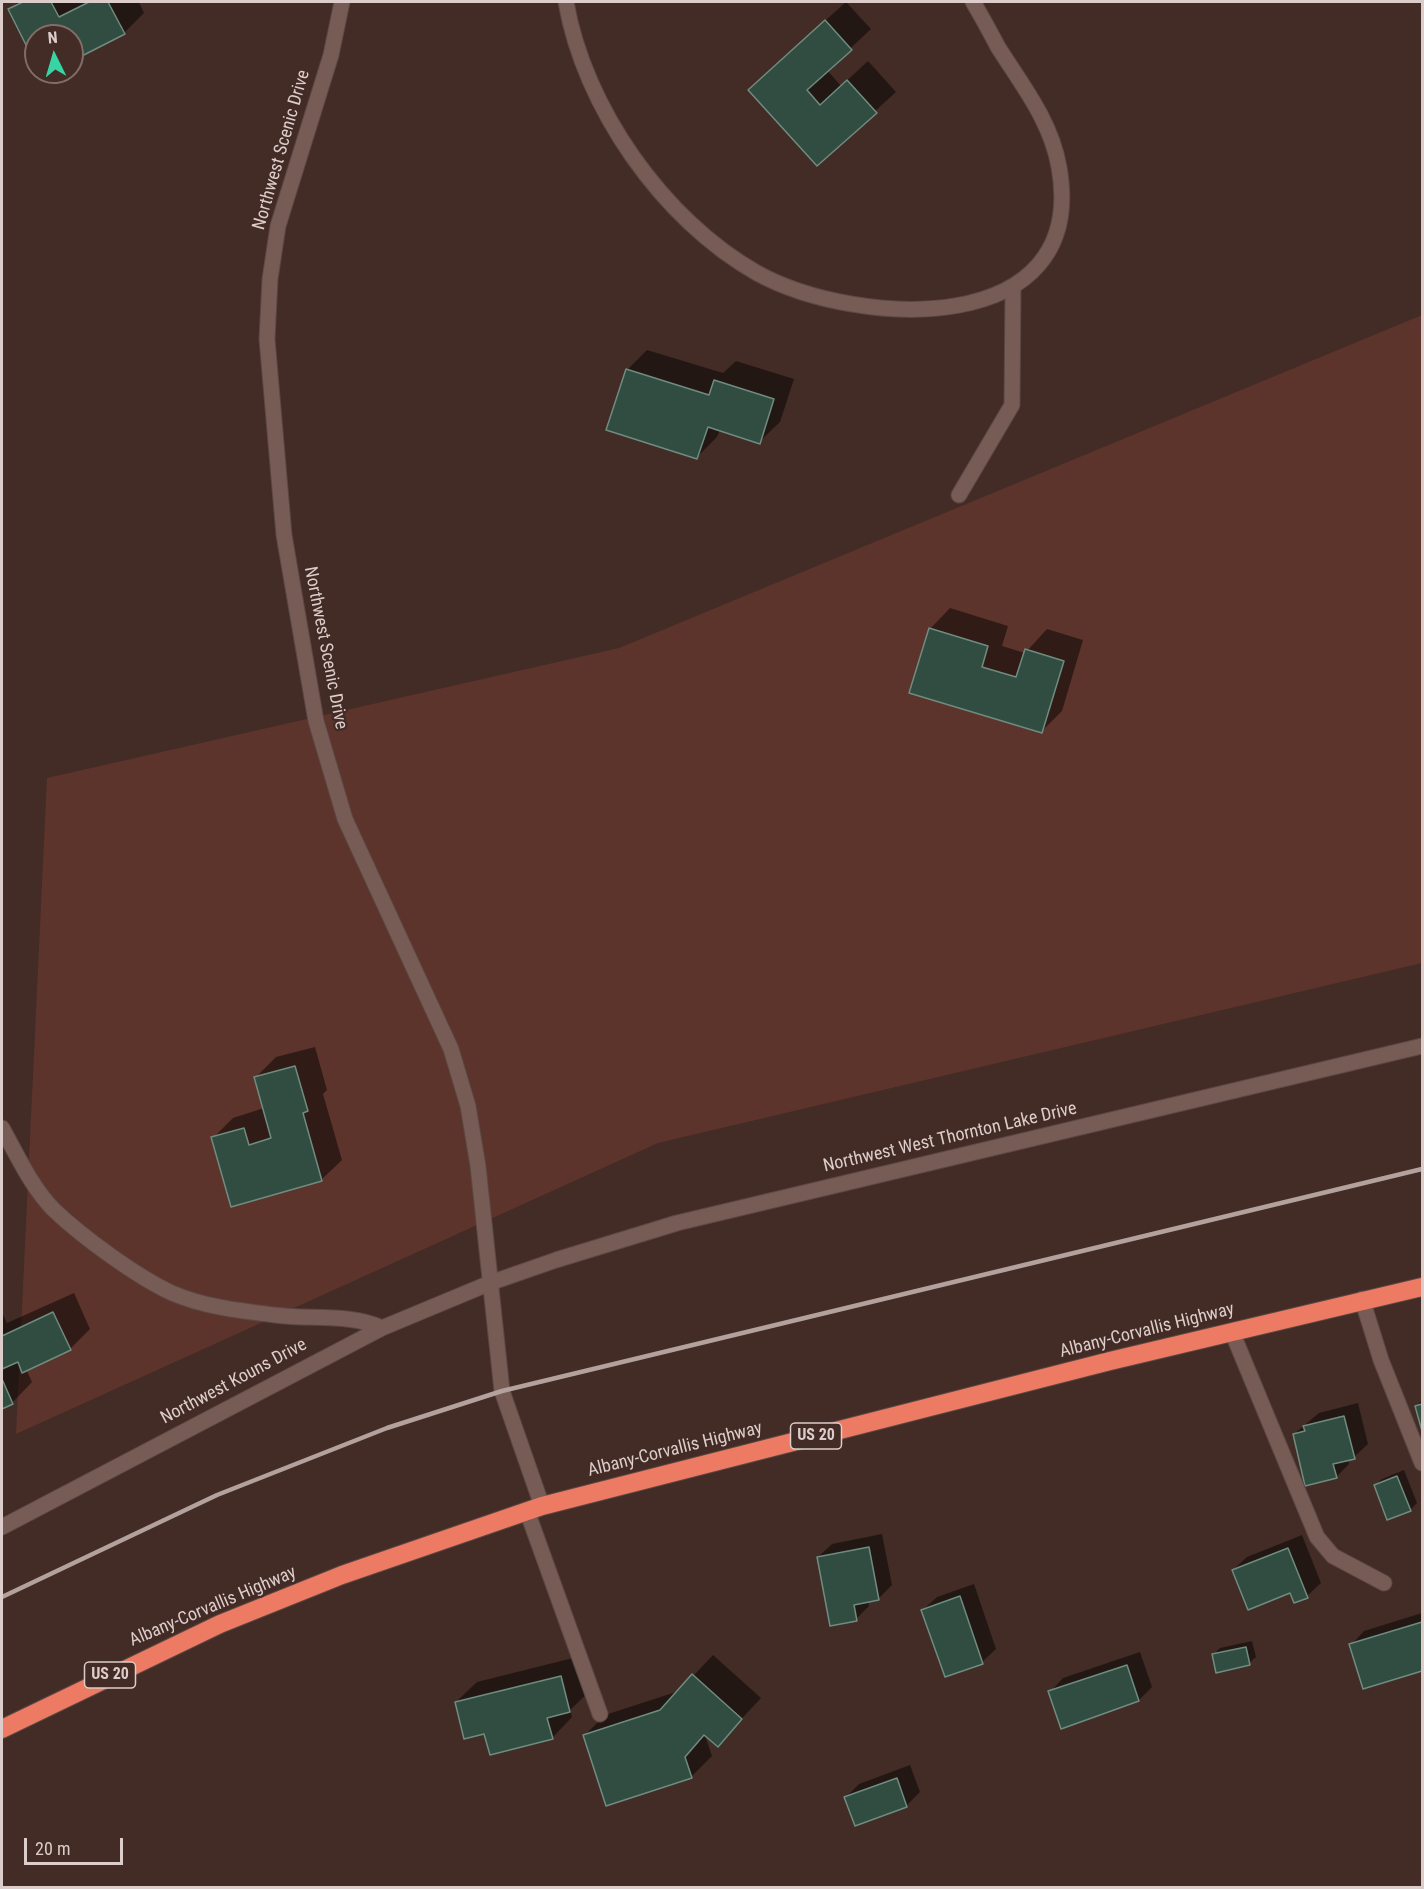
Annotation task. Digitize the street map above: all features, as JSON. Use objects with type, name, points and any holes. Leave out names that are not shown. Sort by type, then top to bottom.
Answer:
[{"type":"highway","name":"Albany-Corvallis Highway","points":[[2,1729],[220,1624],[342,1575],[534,1508],[1362,1299],[1422,1287]]},
{"type":"street","name":"Northwest Scenic Drive","points":[[342,2],[331,55],[278,226],[270,279],[267,339],[284,534],[314,709],[345,819],[451,1049],[468,1106],[478,1166],[502,1391],[534,1508],[600,1714]]},
{"type":"street","points":[[566,2],[579,57],[603,108],[639,165],[676,211],[719,248],[759,274],[804,291],[894,308],[960,305],[987,300],[1013,288],[1039,267],[1055,240],[1062,207],[1059,167],[1046,126],[1025,86],[999,48],[973,2]]},
{"type":"street","points":[[959,495],[1012,405],[1013,288]]},
{"type":"street","name":"Northwest West Thornton Lake Drive","points":[[490,1283],[677,1223],[1422,1046]]},
{"type":"street","points":[[2,1128],[29,1176],[53,1208],[138,1274],[172,1293],[234,1310],[297,1318],[366,1320],[382,1328]]},
{"type":"street","name":"Northwest Kouns Drive","points":[[2,1527],[382,1328],[490,1283]]},
{"type":"street","points":[[1362,1299],[1382,1360],[1422,1463]]},
{"type":"street","points":[[1232,1332],[1317,1537],[1333,1556],[1384,1583]]},
{"type":"shaded area","points":[[1422,315],[1422,963],[658,1143],[16,1434],[47,778],[619,648]]},
{"type":"building","points":[[23,2],[51,2],[59,17],[89,2],[108,2],[125,34],[84,55],[84,24],[24,24],[24,41],[8,9]]},
{"type":"building","points":[[825,20],[852,50],[807,90],[820,105],[847,80],[877,113],[817,166],[748,90]]},
{"type":"building","points":[[626,369],[709,395],[714,380],[774,399],[760,444],[708,427],[697,459],[606,430]]},
{"type":"building","points":[[929,628],[988,646],[982,667],[1016,677],[1025,649],[1064,661],[1042,733],[909,693]]},
{"type":"building","points":[[295,1066],[308,1111],[303,1113],[322,1181],[231,1207],[211,1137],[244,1128],[249,1145],[271,1138],[254,1077]]},
{"type":"building","points":[[53,1312],[71,1350],[22,1373],[18,1362],[2,1369],[2,1336]]},
{"type":"building","points":[[2,1379],[13,1404],[2,1409]]},
{"type":"building","points":[[1422,1404],[1422,1431],[1415,1406]]},
{"type":"building","points":[[1344,1416],[1355,1459],[1333,1464],[1337,1478],[1305,1486],[1293,1434],[1305,1431],[1303,1426]]},
{"type":"building","points":[[1397,1476],[1411,1511],[1387,1520],[1374,1485]]},
{"type":"building","points":[[869,1547],[879,1600],[854,1605],[857,1621],[830,1626],[817,1557]]},
{"type":"building","points":[[1288,1548],[1308,1598],[1294,1603],[1290,1593],[1248,1610],[1232,1570]]},
{"type":"building","points":[[960,1596],[983,1664],[945,1677],[921,1610]]},
{"type":"building","points":[[1422,1622],[1422,1671],[1363,1689],[1349,1644]]},
{"type":"building","points":[[1246,1647],[1250,1665],[1216,1673],[1212,1654]]},
{"type":"building","points":[[1127,1665],[1139,1701],[1061,1729],[1048,1691]]},
{"type":"building","points":[[692,1674],[742,1719],[718,1747],[704,1735],[685,1757],[692,1778],[606,1806],[583,1735],[660,1710]]},
{"type":"building","points":[[561,1676],[570,1712],[547,1718],[553,1739],[490,1755],[484,1734],[464,1739],[455,1702]]},
{"type":"building","points":[[897,1778],[907,1807],[855,1826],[844,1797]]},
{"type":"railway","points":[[2,1597],[217,1495],[387,1428],[502,1391],[1422,1169]]}]
